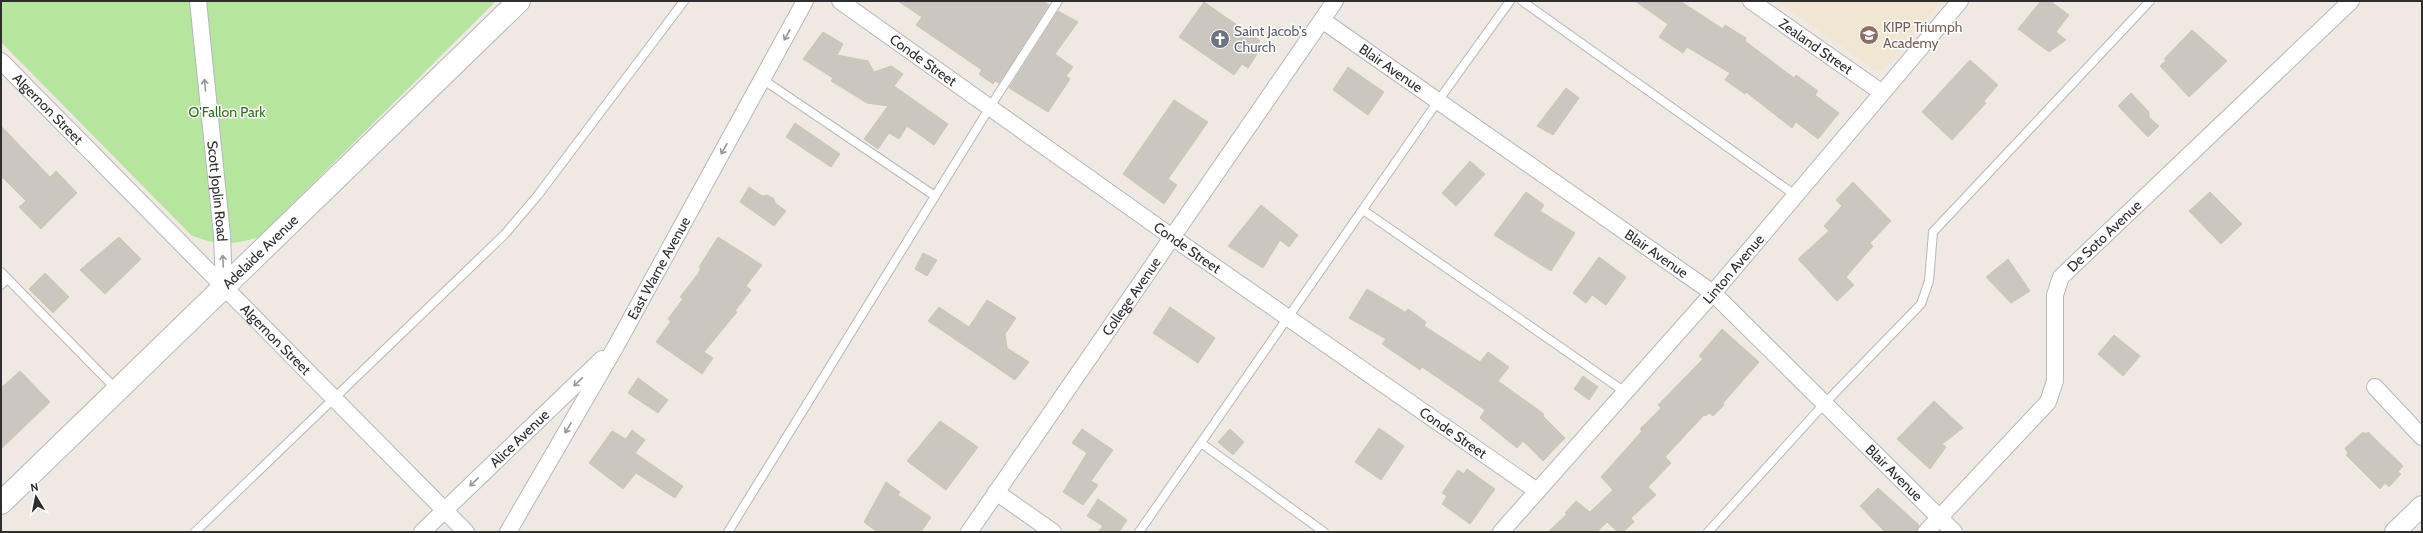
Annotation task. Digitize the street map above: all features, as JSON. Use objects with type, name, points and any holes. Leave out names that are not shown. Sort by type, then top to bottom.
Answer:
[{"type":"main road","name":"Adelaide Avenue","points":[[1,503],[519,1]]},
{"type":"street","name":"Scott Joplin Road","points":[[198,1],[222,235],[224,286]]},
{"type":"street","name":"East Warne Avenue","points":[[508,532],[616,346],[805,1]]},
{"type":"street","name":"Conde Street","points":[[840,1],[1172,237],[1537,491]]},
{"type":"street","name":"College Avenue","points":[[969,532],[1335,1]]},
{"type":"street","name":"Zealand Street","points":[[1751,1],[1881,92]]},
{"type":"street","name":"Linton Avenue","points":[[1501,532],[1713,293],[1881,92],[1960,1]]},
{"type":"street","name":"De Soto Avenue","points":[[1926,532],[2048,402],[2056,381],[2055,295],[2061,277],[2351,1]]},
{"type":"street","name":"Blair Avenue","points":[[1322,20],[1713,293],[1954,532]]},
{"type":"street","name":"Algernon Street","points":[[2,63],[466,532]]},
{"type":"street","name":"Alice Avenue","points":[[422,532],[616,346]]},
{"type":"street","points":[[2375,387],[2422,437]]},
{"type":"street","points":[[996,492],[1053,532]]},
{"type":"street","points":[[2395,532],[2422,506]]},
{"type":"lane","points":[[195,532],[333,397],[505,234],[538,195],[684,1]]},
{"type":"lane","points":[[728,532],[990,107],[1058,1]]},
{"type":"lane","points":[[1139,532],[1438,101],[1510,1]]},
{"type":"lane","points":[[1522,1],[1795,195]]},
{"type":"lane","points":[[1708,532],[1825,403],[1921,304],[1929,281],[1933,232],[2150,1]]},
{"type":"lane","points":[[762,79],[935,196]]},
{"type":"lane","points":[[1363,210],[1625,392]]},
{"type":"lane","points":[[1,272],[118,390]]},
{"type":"lane","points":[[1,285],[8,279]]},
{"type":"lane","points":[[1201,443],[1324,532]]},
{"type":"shaded area","name":"KIPP Triumph Academy","points":[[1777,1],[1942,1],[1882,70],[1876,70]]},
{"type":"green space","name":"O'Fallon Park","points":[[1,1],[496,1],[259,237],[241,242],[217,243],[191,235],[1,42]]},
{"type":"building","points":[[898,1],[1043,1],[1049,5],[999,83],[995,81],[993,84],[979,74],[982,70],[916,25],[922,17]]},
{"type":"building","points":[[1635,1],[1680,1],[1723,29],[1725,25],[1746,38],[1745,41],[1794,78],[1796,75],[1818,91],[1815,95],[1839,113],[1818,139],[1796,122],[1792,128],[1746,92],[1745,94],[1725,80],[1730,73],[1687,47],[1683,53],[1659,37],[1668,24]]},
{"type":"building","points":[[2041,1],[2050,1],[2069,15],[2056,32],[2066,40],[2049,52],[2018,29]]},
{"type":"building","name":"Saint Jacob's Church","points":[[1204,2],[1260,41],[1252,51],[1257,54],[1248,68],[1242,64],[1234,75],[1179,37]]},
{"type":"building","points":[[1058,11],[1078,22],[1055,54],[1073,67],[1066,76],[1070,79],[1048,112],[1009,88]]},
{"type":"building","points":[[2192,30],[2227,61],[2189,97],[2160,66],[2166,61],[2164,59]]},
{"type":"building","points":[[823,32],[843,44],[837,55],[868,61],[874,72],[891,66],[903,74],[894,86],[948,124],[934,145],[907,126],[899,139],[889,133],[878,149],[864,139],[888,106],[867,103],[831,81],[833,78],[803,59]]},
{"type":"building","points":[[1970,60],[1998,85],[1984,101],[1986,103],[1952,140],[1922,112]]},
{"type":"building","points":[[1348,67],[1384,92],[1368,115],[1333,90]]},
{"type":"building","points":[[1566,88],[1579,98],[1553,135],[1537,126]]},
{"type":"building","points":[[2131,93],[2149,112],[2149,117],[2159,126],[2148,137],[2118,106]]},
{"type":"building","points":[[1174,100],[1208,122],[1168,179],[1177,185],[1164,204],[1123,174]]},
{"type":"building","points":[[795,123],[840,154],[831,167],[786,137]]},
{"type":"building","points":[[1,126],[50,177],[56,171],[77,193],[41,229],[19,207],[26,201],[1,176]]},
{"type":"building","points":[[1470,161],[1485,174],[1456,206],[1442,193]]},
{"type":"building","points":[[1853,182],[1891,221],[1870,243],[1873,246],[1846,277],[1854,285],[1837,301],[1798,259],[1829,231],[1824,226],[1842,206],[1836,200]]},
{"type":"building","points":[[749,187],[762,196],[767,195],[774,199],[775,203],[786,211],[774,226],[740,202]]},
{"type":"building","points":[[1526,192],[1544,205],[1540,211],[1575,233],[1551,271],[1494,235]]},
{"type":"building","points":[[2210,192],[2242,224],[2221,244],[2189,211]]},
{"type":"building","points":[[1261,205],[1298,235],[1289,247],[1280,240],[1263,268],[1228,246]]},
{"type":"building","points":[[119,237],[141,259],[105,294],[80,270]]},
{"type":"building","points":[[718,237],[762,265],[746,286],[751,290],[735,311],[737,312],[704,352],[713,358],[702,374],[656,342],[671,321],[668,319],[683,299],[680,297],[698,274],[701,268],[699,267]]},
{"type":"building","points":[[923,253],[937,260],[927,276],[915,269]]},
{"type":"building","points":[[1599,257],[1626,277],[1606,305],[1592,295],[1586,303],[1573,293]]},
{"type":"building","points":[[2008,259],[2030,291],[2011,303],[1986,277]]},
{"type":"building","points":[[45,273],[69,297],[53,313],[29,289]]},
{"type":"building","points":[[1367,289],[1405,312],[1408,309],[1426,322],[1424,326],[1480,362],[1488,352],[1509,367],[1498,381],[1544,414],[1543,416],[1565,438],[1543,461],[1523,441],[1517,448],[1480,418],[1485,410],[1422,367],[1420,370],[1382,344],[1386,339],[1349,318]]},
{"type":"building","points":[[987,300],[1016,318],[1005,334],[1007,348],[1029,362],[1015,380],[928,321],[939,307],[969,327]]},
{"type":"building","points":[[1170,307],[1215,338],[1198,363],[1153,333]]},
{"type":"building","points":[[1722,329],[1759,362],[1723,403],[1724,405],[1713,416],[1709,413],[1706,416],[1704,415],[1665,457],[1671,463],[1648,487],[1656,495],[1631,518],[1634,522],[1623,532],[1618,532],[1607,522],[1597,532],[1548,532],[1567,514],[1565,513],[1576,501],[1590,512],[1613,490],[1601,477],[1642,431],[1640,429],[1661,408],[1658,405],[1703,359],[1699,356]]},
{"type":"building","points":[[2114,335],[2140,356],[2123,376],[2098,354]]},
{"type":"building","points":[[20,371],[50,402],[1,449],[1,388]]},
{"type":"building","points":[[1583,376],[1598,387],[1589,400],[1574,389]]},
{"type":"building","points":[[638,378],[668,400],[658,413],[628,393]]},
{"type":"building","points":[[1934,401],[1963,428],[1942,444],[1946,447],[1930,469],[1897,439]]},
{"type":"building","points":[[940,421],[978,447],[946,490],[907,461]]},
{"type":"building","points":[[1379,428],[1404,446],[1381,480],[1355,462]]},
{"type":"building","points":[[1082,429],[1113,450],[1091,481],[1098,485],[1083,505],[1063,492],[1087,453],[1072,443]]},
{"type":"building","points":[[1230,429],[1244,442],[1233,455],[1218,442]]},
{"type":"building","points":[[632,430],[645,440],[635,453],[683,486],[675,498],[636,473],[623,489],[589,463],[612,431],[626,439]]},
{"type":"building","points":[[2363,432],[2366,434],[2368,432],[2403,466],[2398,472],[2401,474],[2389,487],[2385,483],[2380,489],[2346,455],[2348,453],[2345,448]]},
{"type":"building","points":[[1467,469],[1495,489],[1470,524],[1442,504],[1447,496],[1442,493],[1458,470],[1464,474]]},
{"type":"building","points":[[886,482],[900,492],[898,495],[931,517],[921,532],[877,532],[864,522]]},
{"type":"building","points":[[1878,488],[1919,525],[1917,532],[1885,532],[1860,506]]},
{"type":"building","points":[[1098,499],[1127,520],[1119,532],[1098,532],[1103,526],[1087,516]]},
{"type":"place","name":"KIPP Triumph Academy","points":[[1869,35]]},
{"type":"place","name":"Saint Jacob's Church","points":[[1220,39]]}]
